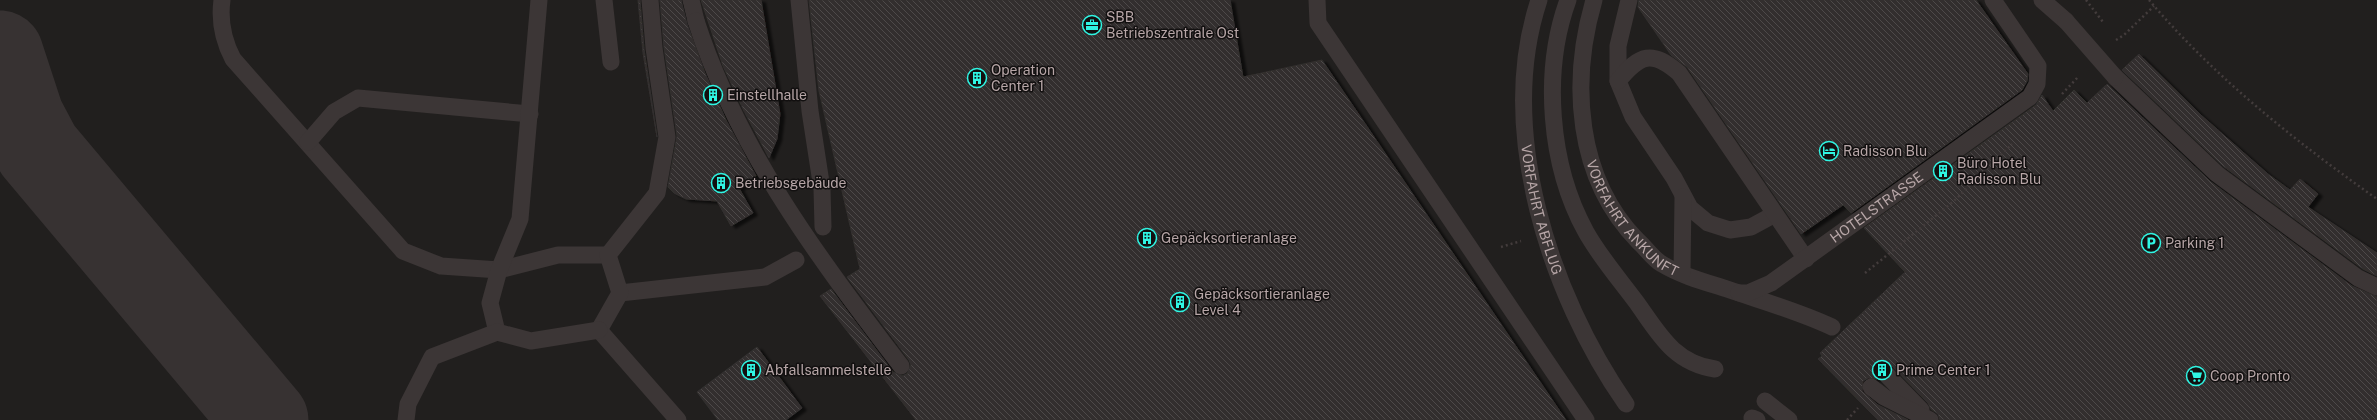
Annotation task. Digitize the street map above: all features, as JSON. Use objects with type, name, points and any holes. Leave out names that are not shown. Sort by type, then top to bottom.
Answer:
[{"type":"lane","points":[[222,0],[220,20],[222,33],[233,59],[403,251],[441,266],[499,270],[558,256],[608,255]]},
{"type":"lane","points":[[497,332],[490,303],[499,270],[520,219],[539,0]]},
{"type":"lane","points":[[604,0],[611,62]]},
{"type":"lane","points":[[608,255],[657,193],[667,137],[654,48],[650,0]]},
{"type":"lane","points":[[691,0],[707,55],[737,121],[784,204],[811,247],[901,366]]},
{"type":"lane","points":[[799,0],[810,111],[822,189],[822,227]]},
{"type":"lane","points":[[1317,0],[1318,23],[1586,420]]},
{"type":"lane","name":"VORFAHRT ABFLUG","points":[[1539,0],[1527,41],[1523,73],[1522,104],[1531,173],[1546,236],[1561,282],[1594,355],[1626,404]]},
{"type":"lane","points":[[1568,0],[1562,15],[1558,40],[1554,69],[1553,97],[1559,154],[1573,204],[1586,232],[1598,250],[1666,343],[1685,360],[1694,365],[1714,369]]},
{"type":"lane","points":[[1629,0],[1618,46],[1618,81],[1633,117],[1674,178],[1683,197],[1697,217],[1720,228],[1741,230],[1761,223],[1774,214]]},
{"type":"lane","name":"HOTELSTRASSE","points":[[1739,293],[1759,290],[1806,259],[2024,102],[2035,91],[2039,74],[2038,66],[1993,0]]},
{"type":"lane","points":[[2042,0],[2066,21]]},
{"type":"lane","points":[[2052,0],[2066,21],[2114,77],[2217,174],[2358,278],[2377,286]]},
{"type":"lane","name":"VORFAHRT ANKUNFT","points":[[1592,7],[1585,38],[1581,93],[1584,126],[1593,170],[1604,194],[1617,216],[1661,263],[1682,273],[1798,312],[1832,327]]},
{"type":"lane","points":[[1618,81],[1631,66],[1647,58],[1663,60],[1679,73],[1806,259]]},
{"type":"lane","points":[[308,142],[334,112],[358,98],[530,114]]},
{"type":"lane","points":[[1682,273],[1683,197]]},
{"type":"lane","points":[[599,330],[620,293],[608,255]]},
{"type":"lane","points":[[620,293],[765,277],[796,260]]},
{"type":"lane","points":[[406,420],[408,404],[432,357],[497,332],[531,341],[599,330]]},
{"type":"lane","points":[[599,330],[678,420]]},
{"type":"lane","points":[[1884,372],[1930,420]]},
{"type":"lane","points":[[1871,387],[1884,397],[1930,420]]},
{"type":"lane","points":[[1765,402],[1789,420]]},
{"type":"path","points":[[2149,0],[2230,83],[2313,154],[2377,199]]},
{"type":"path","points":[[2124,36],[2154,6]]},
{"type":"path","points":[[1865,273],[1954,202],[2014,142]]},
{"type":"path","points":[[1498,248],[1523,240]]},
{"type":"shaded area","points":[[0,0],[2377,0],[2377,420],[0,420]]},
{"type":"building","points":[[638,0],[640,0],[644,49],[657,137],[643,53]]},
{"type":"building","points":[[660,0],[681,0],[687,24],[705,73],[726,120],[756,176],[739,188],[753,213],[731,226],[717,201],[686,199],[674,193],[668,187],[677,136],[664,47]]},
{"type":"building","points":[[701,0],[761,0],[780,114],[777,139],[769,158],[744,111],[723,66]]},
{"type":"building","name":"Gepäcksortieranlage","points":[[809,0],[1230,0],[1243,77],[1322,60],[1566,420],[916,420],[820,296],[831,289],[893,372],[902,376],[907,374],[911,365],[909,360],[847,277],[860,269],[819,91]]},
{"type":"building","name":"Radisson Blu","points":[[1639,0],[1976,0],[2028,74],[2027,81],[2022,90],[1851,213],[1843,205],[1801,234],[1687,67],[1671,55],[1638,7]]},
{"type":"building","points":[[2139,54],[2201,115],[2268,174],[2290,190],[2300,179],[2318,194],[2308,207],[2377,253],[2377,276],[2363,269],[2223,166],[2122,70]]},
{"type":"building","name":"Parking 1","points":[[2107,84],[2211,182],[2352,286],[2377,297],[2377,420],[1940,420],[1938,414],[1931,409],[1928,403],[1891,365],[1882,362],[1875,369],[1877,379],[1868,378],[1863,381],[1862,391],[1878,405],[1908,420],[1878,420],[1818,359],[1822,356],[1820,353],[1905,272],[1864,228],[2036,105],[2042,95],[2053,111],[2074,90],[2087,103]]},
{"type":"building","name":"Abfallsammelstelle","points":[[757,347],[802,408],[786,420],[718,420],[697,392]]},
{"type":"taxiway","points":[[0,54],[21,118],[38,150],[265,420]]},
{"type":"place","name":"SBB Betriebszentrale Ost","points":[[1092,25]]},
{"type":"place","name":"Operation Center 1","points":[[977,78]]},
{"type":"place","name":"Einstellhalle","points":[[713,95]]},
{"type":"place","name":"Radisson Blu","points":[[1829,151]]},
{"type":"place","name":"Büro Hotel Radisson Blu","points":[[1943,171]]},
{"type":"place","name":"Betriebsgebäude","points":[[721,183]]},
{"type":"place","name":"Gepäcksortieranlage","points":[[1147,238]]},
{"type":"place","name":"Parking 1","points":[[2151,243]]},
{"type":"place","name":"Gepäcksortieranlage Level 4","points":[[1180,302]]},
{"type":"place","name":"Abfallsammelstelle","points":[[751,370]]},
{"type":"place","name":"Prime Center 1","points":[[1882,370]]},
{"type":"place","name":"Coop Pronto","points":[[2196,376]]}]
